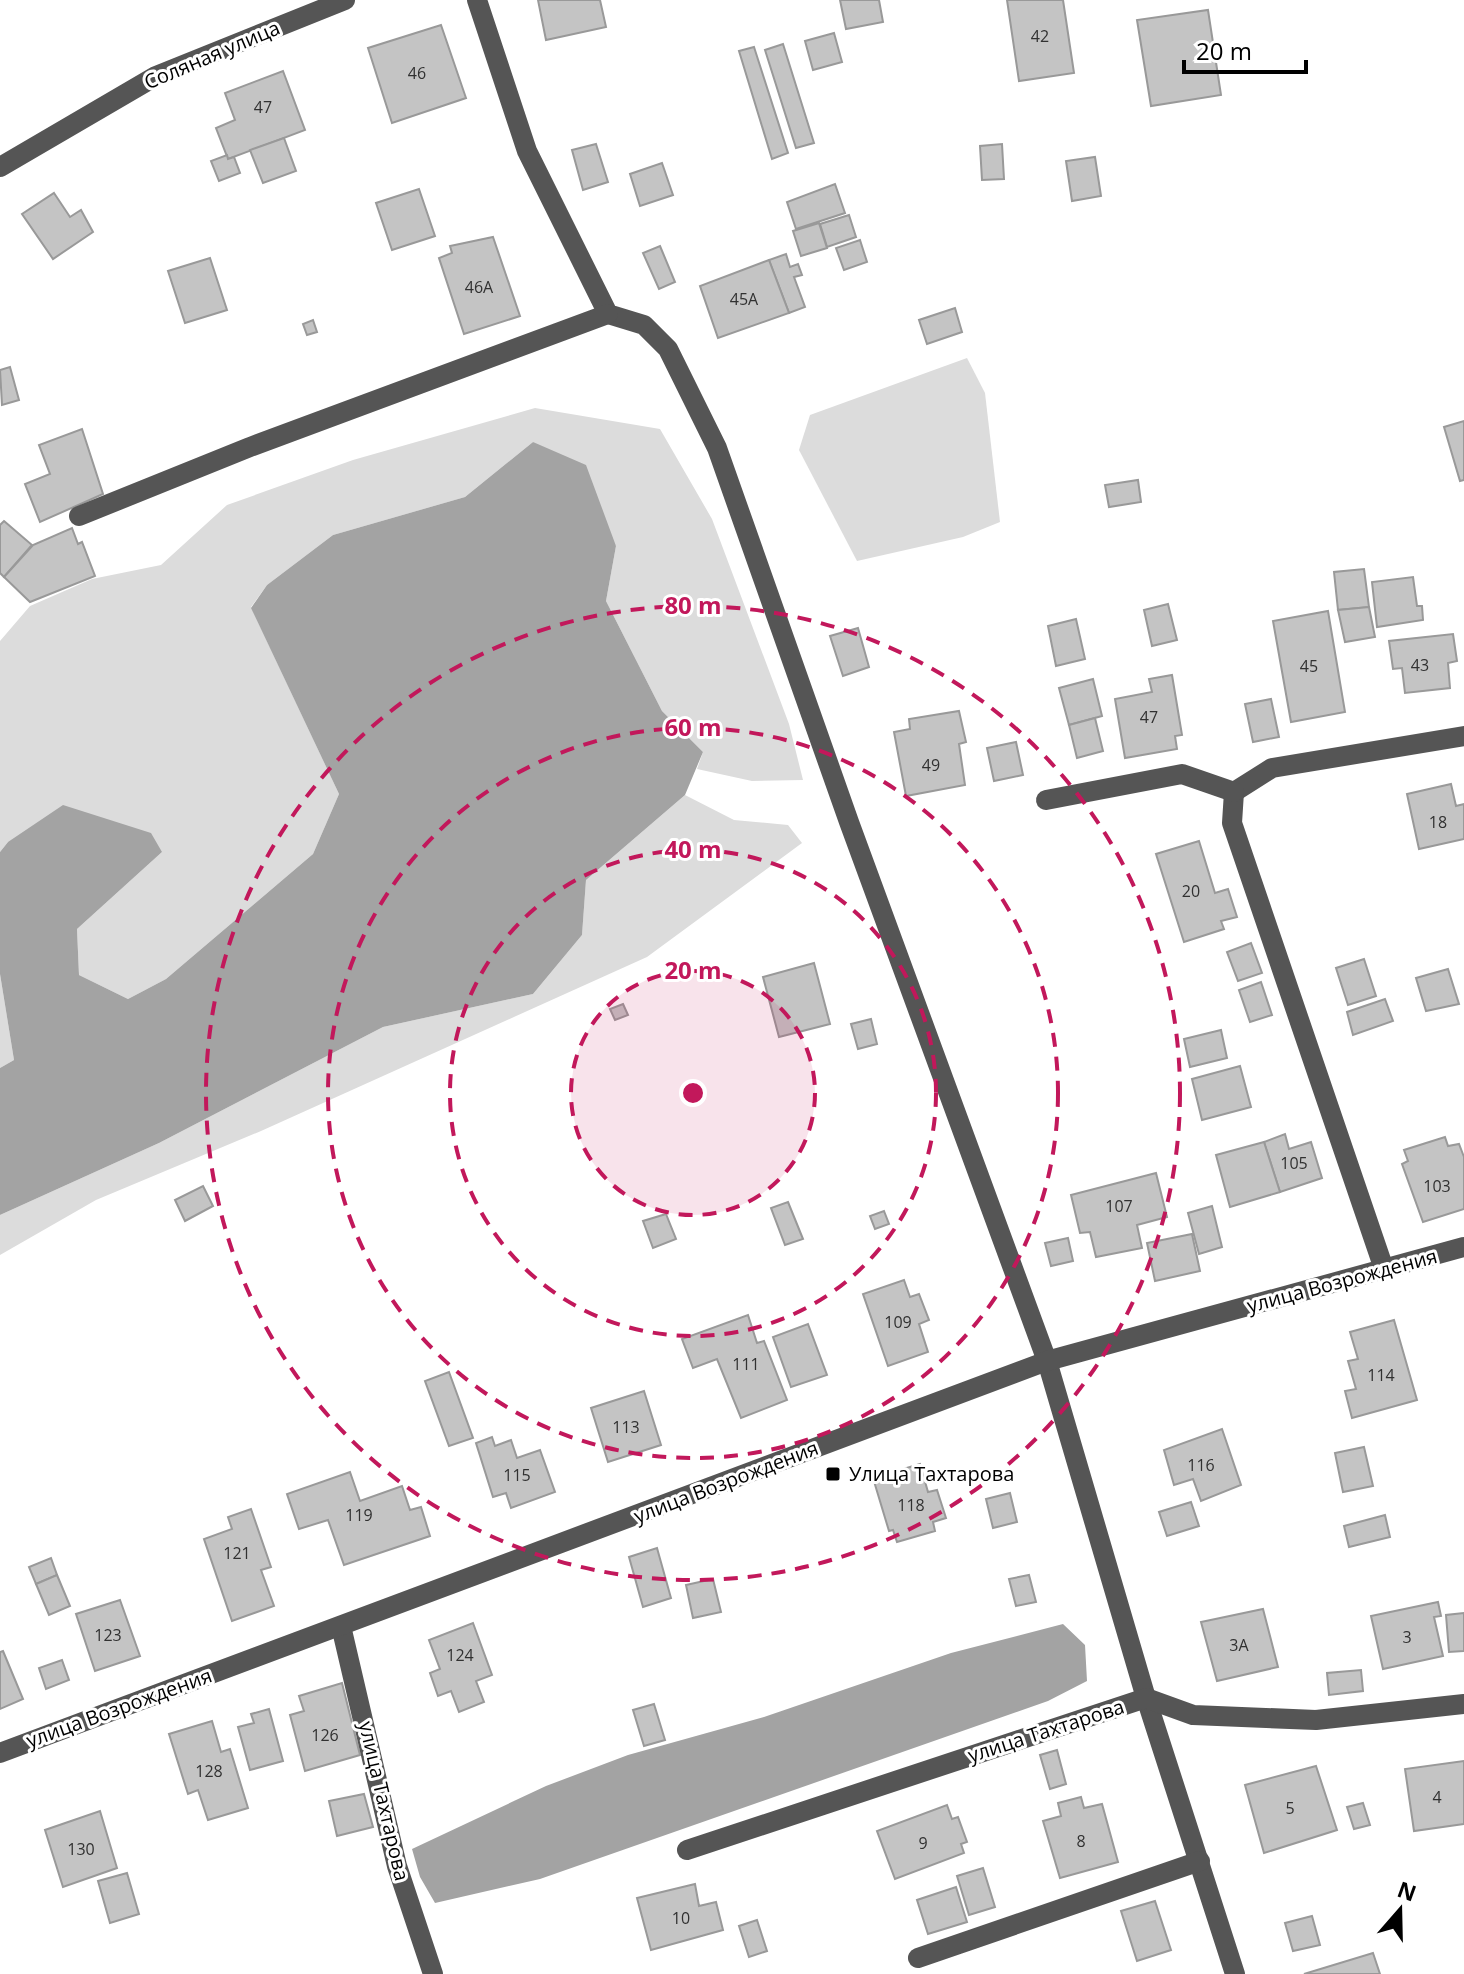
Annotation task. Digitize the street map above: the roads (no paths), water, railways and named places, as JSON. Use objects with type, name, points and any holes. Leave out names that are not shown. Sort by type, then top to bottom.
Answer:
[{"type":"street","name":"Соляная улица","points":[[0,167],[156,76],[345,0]]},
{"type":"street","points":[[477,0],[527,151],[608,314]]},
{"type":"street","points":[[79,516],[250,447],[608,314],[644,325],[668,349],[717,448],[849,822],[1047,1361],[1146,1698],[1235,1974]]},
{"type":"street","points":[[1234,792],[1272,768],[1464,736]]},
{"type":"street","points":[[1046,800],[1182,774],[1234,792]]},
{"type":"street","points":[[1234,792],[1232,823],[1384,1269]]},
{"type":"street","name":"улица Возрождения","points":[[0,1753],[1047,1361],[1464,1247]]},
{"type":"street","name":"улица Тахтарова","points":[[341,1626],[397,1866],[433,1974]]},
{"type":"street","name":"улица Тахтарова","points":[[687,1850],[1146,1698],[1193,1715],[1316,1720],[1464,1704]]},
{"type":"street","points":[[918,1958],[1200,1861]]},
{"type":"place","name":"Улица Тахтарова","points":[[833,1474]]}]
